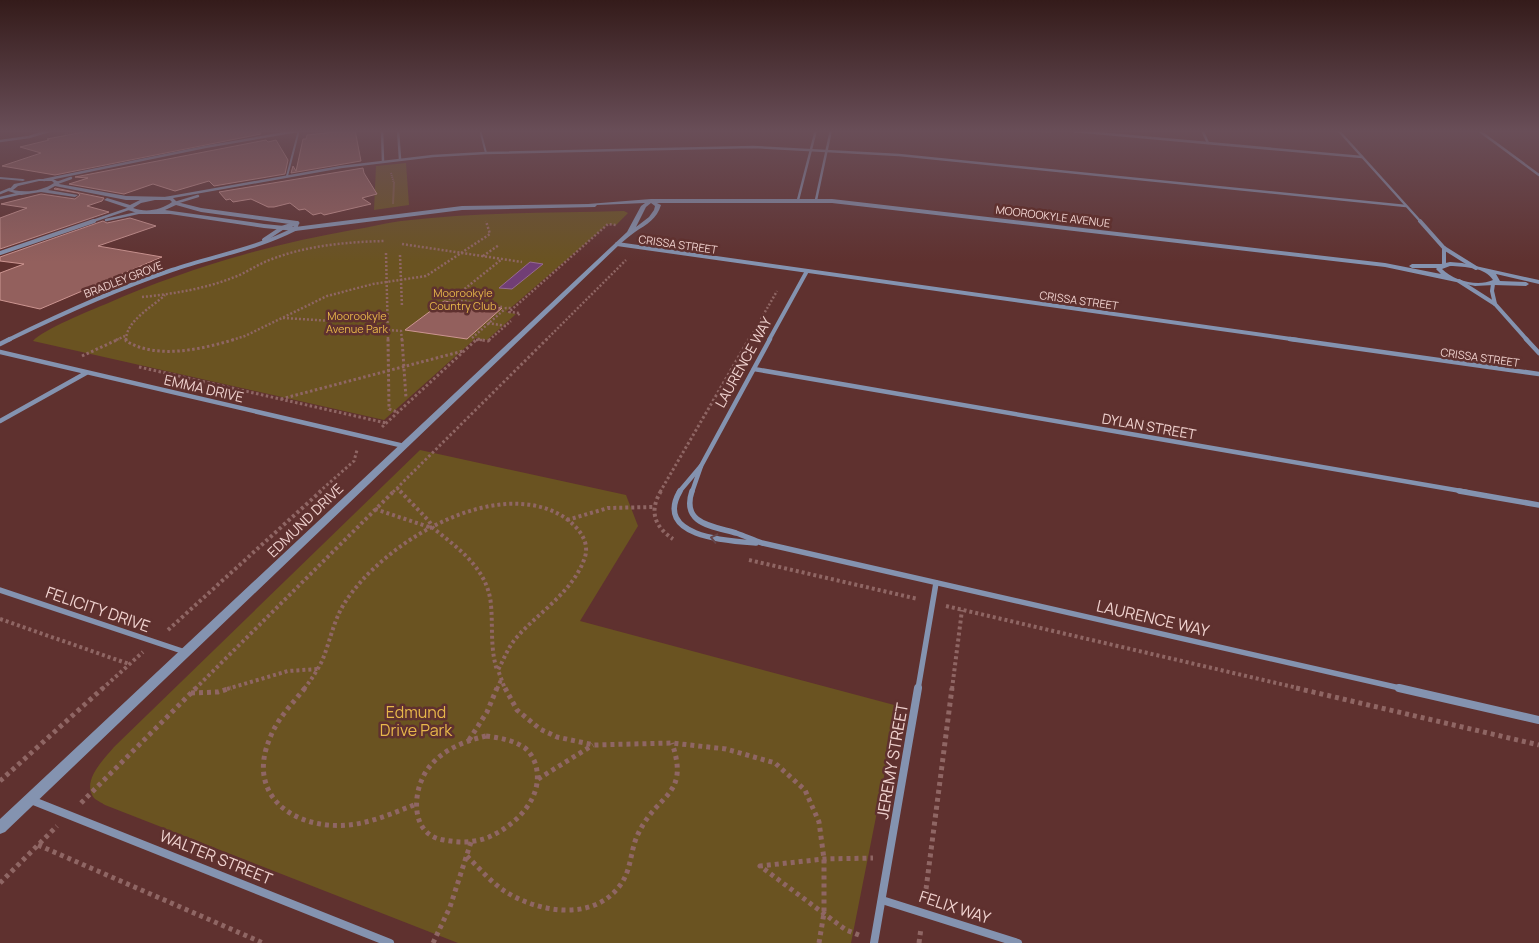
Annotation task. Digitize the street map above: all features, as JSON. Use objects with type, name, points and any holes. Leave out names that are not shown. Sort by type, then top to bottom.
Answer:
[{"type":"street","points":[[44,180],[77,174]]},
{"type":"street","points":[[0,198],[37,191],[84,174]]},
{"type":"street","points":[[0,178],[33,181],[53,180],[56,184],[126,198],[153,199],[300,174]]},
{"type":"street","points":[[798,200],[805,174]]},
{"type":"street","points":[[816,200],[822,174]]},
{"type":"street","points":[[1090,174],[1406,206]]},
{"type":"street","points":[[1377,174],[1444,248],[1497,279],[1492,292],[1495,304]]},
{"type":"street","points":[[0,193],[33,181]]},
{"type":"street","points":[[0,184],[11,188],[11,192],[22,193]]},
{"type":"street","points":[[91,223],[167,207],[174,203],[220,189]]},
{"type":"street","points":[[37,191],[109,200],[131,207],[132,210],[143,212]]},
{"type":"street","name":"MOOROOKYLE AVENUE","points":[[163,198],[172,199],[174,203],[201,210],[296,226]]},
{"type":"street","points":[[0,252],[91,223],[153,199]]},
{"type":"street","name":"MOOROOKYLE AVENUE","points":[[590,204],[644,206],[816,200],[1384,265],[1456,280]]},
{"type":"street","points":[[651,201],[658,205]]},
{"type":"street","name":"MOOROOKYLE AVENUE","points":[[150,211],[177,212],[282,228],[482,207],[651,201],[718,202]]},
{"type":"street","name":"EDMUND DRIVE","points":[[630,232],[644,206],[651,201]]},
{"type":"street","name":"EDMUND DRIVE","points":[[0,828],[617,244],[630,232],[652,218],[657,212],[658,205]]},
{"type":"street","name":"BRADLEY GROVE","points":[[0,344],[125,287],[189,264],[281,237],[296,226]]},
{"type":"street","name":"BRADLEY GROVE","points":[[258,243],[282,228]]},
{"type":"street","name":"CRISSA STREET","points":[[617,244],[1539,374]]},
{"type":"street","points":[[1444,248],[1446,260],[1439,269],[1441,272],[1495,304],[1539,353]]},
{"type":"street","name":"MOOROOKYLE AVENUE","points":[[1384,265],[1458,265],[1479,269]]},
{"type":"street","points":[[1479,269],[1539,283]]},
{"type":"street","name":"LAURENCE WAY","points":[[807,271],[701,466],[688,506],[692,514],[709,526],[762,543],[1539,720]]},
{"type":"street","points":[[1456,280],[1478,285],[1539,283]]},
{"type":"street","name":"EMMA DRIVE","points":[[0,352],[404,446]]},
{"type":"street","name":"DYLAN STREET","points":[[754,369],[1539,505]]},
{"type":"street","points":[[0,421],[86,373]]},
{"type":"street","name":"LAURENCE WAY","points":[[701,466],[684,485],[673,508],[675,516],[681,524],[692,531],[723,540],[762,543]]},
{"type":"street","name":"JEREMY STREET","points":[[874,942],[936,583]]},
{"type":"street","name":"FELICITY DRIVE","points":[[0,590],[188,652]]},
{"type":"street","name":"WALTER STREET","points":[[31,799],[387,942]]},
{"type":"street","name":"FELIX WAY","points":[[882,900],[1018,943]]},
{"type":"path","points":[[391,174],[395,188],[393,215]]},
{"type":"path","points":[[165,295],[128,328],[124,336],[128,343],[150,351],[194,350],[245,336],[327,296],[387,282],[426,276],[490,234],[483,214]]},
{"type":"path","points":[[0,781],[354,461],[356,451],[469,345],[477,340],[488,341],[520,313],[509,312],[512,308],[608,224],[617,225]]},
{"type":"path","points":[[139,298],[165,295],[225,281],[290,253],[353,242],[384,241]]},
{"type":"path","points":[[402,244],[522,262]]},
{"type":"path","points":[[483,257],[499,245]]},
{"type":"path","points":[[0,883],[638,247]]},
{"type":"path","points":[[386,253],[389,409],[397,412]]},
{"type":"path","points":[[400,255],[402,306]]},
{"type":"path","points":[[452,299],[502,259]]},
{"type":"path","points":[[474,304],[491,289]]},
{"type":"path","points":[[437,297],[502,307]]},
{"type":"path","points":[[472,338],[506,308],[512,308]]},
{"type":"path","points":[[282,318],[332,321],[386,313]]},
{"type":"path","points":[[388,330],[401,331],[406,398]]},
{"type":"path","points":[[280,399],[464,351]]},
{"type":"path","points":[[75,352],[94,357]]},
{"type":"path","points":[[131,365],[387,423]]},
{"type":"path","points":[[396,488],[429,521],[433,528],[476,564],[485,577],[490,590],[491,646],[498,670],[508,696],[527,720],[571,742],[594,745],[672,743],[726,749],[775,763],[805,790],[819,822],[824,859],[824,913],[819,943]]},
{"type":"path","points":[[414,805],[368,821],[333,826],[302,820],[289,813],[268,794],[263,763],[270,738],[318,669],[326,652],[337,618],[351,594],[378,565],[433,528],[467,511],[500,504],[540,507],[555,512],[568,520],[579,530],[587,547],[581,568],[561,593],[518,635],[508,648],[498,670]]},
{"type":"path","points":[[568,520],[608,508],[653,507]]},
{"type":"path","points":[[375,509],[433,528]]},
{"type":"path","points":[[918,943],[962,610]]},
{"type":"path","points":[[0,619],[129,664]]},
{"type":"path","points":[[190,693],[218,692],[288,671],[318,669]]},
{"type":"path","points":[[468,740],[487,712],[501,680]]},
{"type":"path","points":[[486,736],[504,737],[519,742],[530,751],[537,764],[538,779],[534,796],[524,812],[510,826],[491,836],[471,842],[449,842],[431,835],[419,822],[414,805],[421,778],[429,766],[447,751],[468,740],[486,736]]},
{"type":"path","points":[[467,856],[484,874],[503,889],[534,904],[549,908],[579,909],[594,906],[607,900],[624,878],[631,864],[639,832],[678,780],[680,770],[679,759],[672,743]]},
{"type":"path","points":[[538,779],[566,760],[594,745]]},
{"type":"path","points":[[433,943],[450,907],[471,842]]},
{"type":"path","points":[[38,846],[263,943]]},
{"type":"path","points":[[874,942],[846,930],[760,866],[824,859],[889,858]]},
{"type":"green space","points":[[376,174],[407,174],[409,205],[374,210]]},
{"type":"green space","name":"Moorookyle Avenue Park","points":[[624,211],[628,213],[616,225],[608,224],[506,312],[516,314],[487,340],[476,338],[384,420],[33,341],[46,331],[136,291],[196,269],[289,243],[395,222],[429,218],[512,213]]},
{"type":"green space","name":"Edmund Drive Park","points":[[420,450],[626,495],[638,526],[580,621],[898,706],[851,943],[458,943],[105,805],[94,798],[90,785],[92,778],[95,771],[114,747]]},
{"type":"shaded area","points":[[530,262],[543,264],[512,289],[499,288]]},
{"type":"building","points":[[90,174],[285,174],[214,186],[209,181],[175,191],[153,184],[124,194],[69,184],[88,178],[75,177]]},
{"type":"building","points":[[327,174],[365,174],[377,194],[362,198],[371,204],[324,215],[321,213],[313,215],[305,209],[299,210],[290,203],[268,207],[251,199],[233,202],[230,199],[226,200],[219,192]]},
{"type":"building","points":[[55,188],[104,198],[102,201],[87,206],[109,212],[0,249],[0,218],[27,208],[1,204],[41,194],[75,199],[80,195]]},
{"type":"building","points":[[130,218],[156,226],[98,246],[162,257],[40,309],[0,300],[0,273],[24,264],[0,261],[0,257],[103,221],[107,223]]},
{"type":"building","points":[[444,301],[502,308],[467,339],[405,330]]},
{"type":"park label","name":"Moorookyle Country Club","points":[[463,298]]}]
